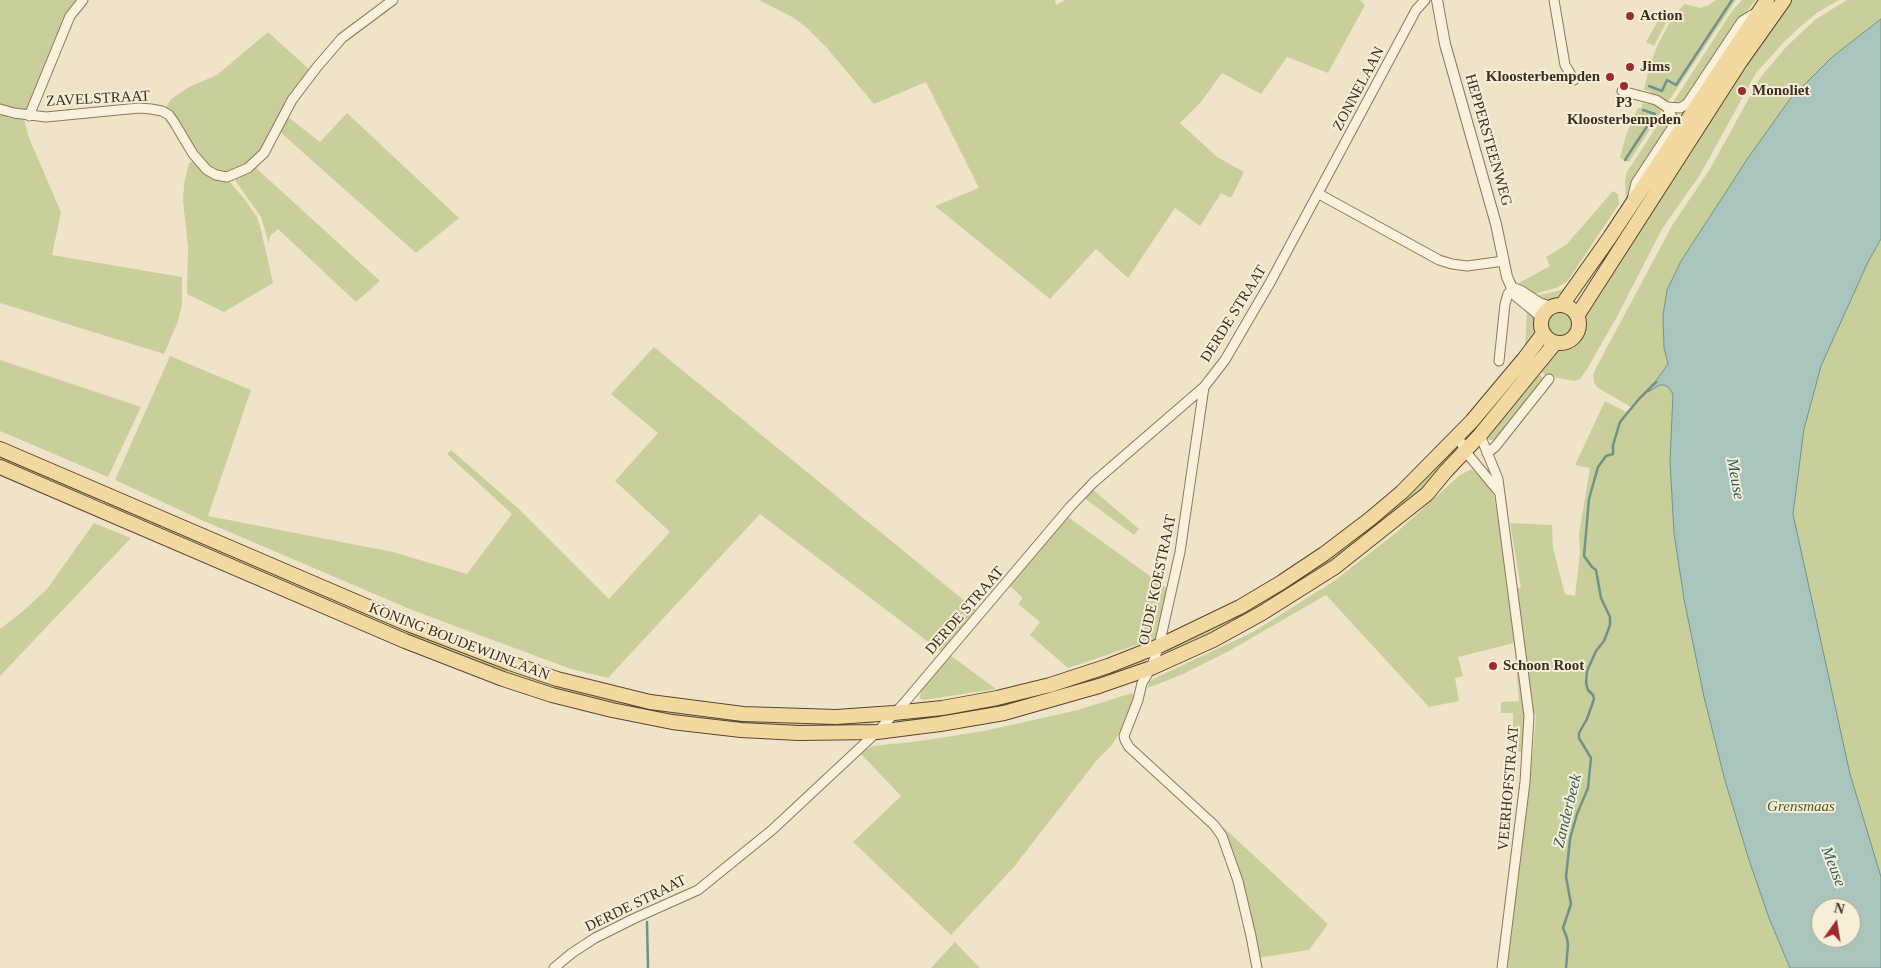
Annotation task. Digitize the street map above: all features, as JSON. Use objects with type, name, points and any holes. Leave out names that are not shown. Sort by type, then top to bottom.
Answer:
[{"type":"main road","points":[[1577,316],[1740,62],[1784,0]]},
{"type":"main road","points":[[1552,310],[1568,307],[1577,316],[1579,327],[1575,337],[1566,343],[1550,341],[1541,329],[1552,310],[1575,288],[1757,12]]},
{"type":"main road","name":"KONING BOUDEWIJNLAAN","points":[[0,449],[408,624],[557,679],[650,702],[743,714],[836,717],[894,713],[942,708],[997,698],[1050,685],[1160,646],[1240,607],[1324,554],[1402,492],[1458,436],[1543,334]]},
{"type":"main road","name":"KONING BOUDEWIJNLAAN","points":[[0,466],[413,644],[503,679],[552,695],[672,722],[741,730],[799,733],[877,732],[1004,713],[1090,689],[1151,668],[1213,640],[1262,613],[1335,567],[1426,494],[1480,435],[1555,343]]},
{"type":"street","points":[[29,116],[70,16],[83,0]]},
{"type":"street","name":"ZAVELSTRAAT","points":[[0,109],[29,116],[53,116],[152,108],[169,115],[193,154],[207,170],[216,175],[227,177],[248,168],[264,153],[292,100],[317,67],[342,38],[392,0]]},
{"type":"street","name":"ZONNELAAN","points":[[1319,194],[1416,10],[1426,0]]},
{"type":"street","name":"HEPPERSTEENWEG","points":[[1437,0],[1445,44],[1496,224],[1507,277],[1513,288]]},
{"type":"street","points":[[1554,0],[1566,67],[1574,80]]},
{"type":"street","points":[[1632,203],[1632,194],[1636,183],[1742,21],[1757,12],[1761,32]]},
{"type":"street","points":[[1622,91],[1656,100],[1667,107],[1680,108],[1687,104]]},
{"type":"street","points":[[1667,107],[1673,118],[1672,128]]},
{"type":"street","points":[[1319,194],[1439,260],[1467,266],[1504,261]]},
{"type":"street","name":"DERDE STRAAT","points":[[554,968],[595,938],[698,890],[772,830],[877,732],[1094,482],[1204,387],[1225,360],[1319,194]]},
{"type":"street","points":[[1499,361],[1505,301],[1513,288],[1521,290],[1552,310]]},
{"type":"street","points":[[1487,453],[1495,447],[1549,379]]},
{"type":"street","name":"OUDE KOESTRAAT","points":[[1204,387],[1180,552],[1160,646],[1151,668],[1142,683],[1138,700],[1124,736],[1130,748],[1214,825],[1222,836],[1238,881],[1257,968]]},
{"type":"street","name":"VEERHOFSTRAAT","points":[[1480,435],[1498,479],[1529,716],[1525,782],[1502,968]]},
{"type":"street","points":[[1458,436],[1465,451],[1499,492]]},
{"type":"street","points":[[96,508],[103,494]]},
{"type":"green space","points":[[0,0],[79,0],[29,108],[25,111],[0,106]]},
{"type":"green space","points":[[759,0],[1055,0],[1056,5],[1065,0],[1360,0],[1365,5],[1328,73],[1287,57],[1261,94],[1222,73],[1201,102],[1180,123],[1217,157],[1244,172],[1231,198],[1221,193],[1200,226],[1175,208],[1128,278],[1096,249],[1050,299],[935,206],[979,188],[926,82],[874,104],[826,47],[807,28],[794,18]]},
{"type":"green space","points":[[1716,0],[1736,0],[1668,102],[1644,90],[1649,67],[1657,46],[1670,22],[1684,4],[1700,8]]},
{"type":"green space","points":[[1742,0],[1756,0],[1742,17],[1689,97],[1681,104],[1672,104],[1732,11]]},
{"type":"green space","points":[[1788,0],[1839,0],[1818,12],[1801,26],[1756,73],[1700,175],[1662,229],[1619,313],[1580,379],[1575,381],[1547,376],[1538,369],[1558,349],[1569,346],[1579,338],[1583,330],[1582,314]]},
{"type":"green space","points":[[1847,0],[1881,0],[1881,19],[1832,57],[1790,99],[1748,158],[1681,261],[1667,290],[1663,315],[1664,348],[1668,364],[1649,390],[1664,385],[1673,394],[1670,461],[1674,533],[1684,599],[1704,697],[1724,777],[1769,918],[1790,968],[1507,968],[1536,717],[1535,713],[1525,714],[1524,752],[1513,751],[1513,713],[1501,713],[1501,702],[1519,701],[1514,643],[1458,657],[1463,676],[1455,678],[1459,701],[1429,707],[1326,595],[1229,651],[1183,674],[1148,688],[1149,681],[1253,632],[1334,581],[1397,532],[1460,475],[1472,469],[1488,485],[1494,496],[1510,590],[1521,588],[1510,523],[1552,525],[1553,548],[1565,594],[1575,596],[1580,551],[1579,534],[1590,468],[1575,465],[1605,401],[1626,412],[1631,407],[1598,388],[1594,383],[1593,375],[1596,368],[1673,224],[1710,169],[1760,78],[1786,47],[1816,19]]},
{"type":"green space","points":[[1659,19],[1666,23],[1654,46],[1646,42]]},
{"type":"green space","points":[[268,32],[310,70],[291,92],[259,152],[248,163],[235,171],[223,173],[215,171],[200,159],[180,122],[172,113],[165,109],[171,99],[189,87],[217,75]]},
{"type":"green space","name":"Grensmaas","points":[[1881,53],[1881,152],[1853,172],[1801,243],[1778,303],[1762,390],[1764,473],[1781,569],[1797,626],[1815,648],[1838,721],[1811,600],[1801,584],[1793,514],[1804,429],[1821,366],[1868,262],[1881,240],[1881,930],[1861,917],[1861,898],[1833,898],[1752,846],[1718,721],[1693,593],[1682,443],[1687,330],[1750,189],[1823,97]]},
{"type":"green space","points":[[1649,102],[1663,109],[1629,162],[1620,158],[1626,135],[1638,108],[1642,108],[1642,103],[1648,104]]},
{"type":"green space","points":[[1666,112],[1670,125],[1629,198],[1562,300],[1548,302],[1536,296],[1561,290],[1572,281],[1623,205],[1626,199],[1625,180],[1627,172]]},
{"type":"green space","points":[[0,113],[24,119],[29,138],[61,212],[52,255],[182,277],[182,305],[178,321],[164,354],[0,303]]},
{"type":"green space","points":[[347,113],[459,218],[416,253],[279,131],[287,116],[320,142]]},
{"type":"green space","points":[[193,161],[210,176],[219,181],[230,182],[257,217],[273,283],[224,312],[187,294],[188,247],[183,201],[184,184],[189,163]]},
{"type":"green space","points":[[255,167],[380,281],[356,302],[278,229],[270,236],[269,244],[261,217],[235,180]]},
{"type":"green space","points":[[1613,191],[1618,194],[1619,204],[1567,282],[1556,288],[1534,294],[1517,284],[1550,266],[1546,257],[1567,244]]},
{"type":"green space","points":[[1527,309],[1535,317],[1536,333],[1525,347]]},
{"type":"green space","points":[[1559,312],[1568,315],[1571,324],[1568,333],[1559,336],[1550,333],[1547,324],[1550,315]]},
{"type":"green space","points":[[654,347],[977,611],[943,653],[760,514],[608,678],[571,669],[412,610],[206,522],[115,480],[170,356],[251,390],[208,516],[393,552],[467,574],[512,514],[447,454],[451,450],[518,508],[609,599],[670,532],[615,481],[658,433],[611,394]]},
{"type":"green space","points":[[0,360],[141,407],[108,477],[0,431]]},
{"type":"green space","points":[[1536,372],[1544,379],[1496,440],[1489,440],[1487,436]]},
{"type":"green space","points":[[1457,445],[1460,451],[1413,498],[1332,563],[1234,624],[1164,655],[1164,649],[1231,616]]},
{"type":"green space","points":[[0,454],[98,496],[97,499],[94,502],[0,462]]},
{"type":"green space","points":[[1092,489],[1139,529],[1134,535],[1084,498]]},
{"type":"green space","points":[[106,499],[614,698],[874,720],[874,726],[818,728],[696,721],[568,694],[462,658],[102,506]]},
{"type":"green space","points":[[1068,517],[1168,589],[1157,638],[1068,668],[1030,635],[1040,622],[1018,604],[1023,598],[1009,585]]},
{"type":"green space","points":[[94,523],[131,538],[0,676],[0,629],[47,589]]},
{"type":"green space","points":[[950,655],[996,689],[923,700],[920,698],[921,691]]},
{"type":"green space","points":[[1143,659],[1145,661],[1144,665],[1026,703],[899,724],[897,722],[898,719]]},
{"type":"green space","points":[[1132,693],[1135,697],[1120,732],[1111,746],[1097,760],[1013,868],[951,935],[853,842],[901,796],[861,754],[867,749],[873,746],[984,731],[1078,710]]},
{"type":"green space","points":[[1223,827],[1328,924],[1309,950],[1257,958],[1220,829]]},
{"type":"green space","points":[[955,942],[980,968],[931,968]]},
{"type":"water","name":"Grensmaas","points":[[1881,19],[1881,239],[1868,262],[1821,366],[1804,429],[1793,514],[1850,774],[1881,877],[1881,968],[1790,968],[1769,918],[1724,777],[1704,697],[1684,599],[1674,533],[1670,461],[1673,394],[1664,385],[1660,385],[1648,392],[1668,364],[1664,348],[1663,315],[1667,290],[1681,261],[1748,158],[1790,99],[1832,57]]},
{"type":"waterway","points":[[1649,86],[1662,91],[1667,80],[1676,85],[1732,0]]},
{"type":"waterway","points":[[1625,160],[1655,114],[1643,110]]},
{"type":"waterway","name":"Zanderbeek","points":[[1566,968],[1568,945],[1563,928],[1571,904],[1566,877],[1570,839],[1577,814],[1588,788],[1591,758],[1579,738],[1579,733],[1587,719],[1594,699],[1586,683],[1587,671],[1596,651],[1604,641],[1610,625],[1610,617],[1601,598],[1596,570],[1584,556],[1589,499],[1598,467],[1606,456],[1613,454],[1613,445],[1620,422],[1656,382]]},
{"type":"waterway","points":[[647,922],[648,968]]},
{"type":"place","name":"Action","points":[[1630,16]]},
{"type":"place","name":"Jims","points":[[1630,67]]},
{"type":"place","name":"Kloosterbempden","points":[[1610,77]]},
{"type":"place","name":"P3 Kloosterbempden","points":[[1624,86]]},
{"type":"place","name":"Monoliet","points":[[1742,91]]},
{"type":"place","name":"Schoon Root","points":[[1493,666]]},
{"type":"water label","name":"Meuse","points":[[1735,479]]},
{"type":"water label","name":"Meuse","points":[[1833,867]]}]
